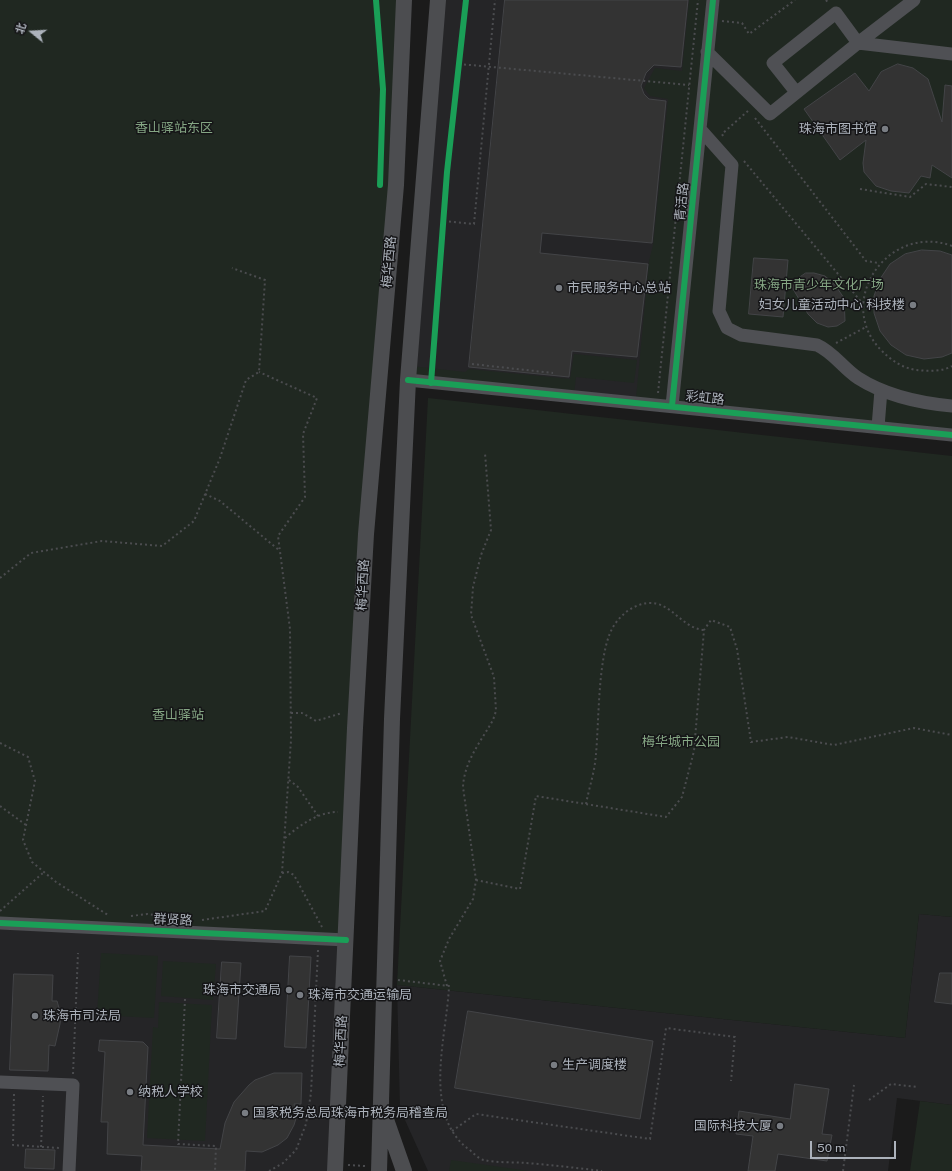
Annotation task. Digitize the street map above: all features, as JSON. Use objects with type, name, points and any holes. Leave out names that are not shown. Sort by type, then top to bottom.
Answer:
[{"type":"main road","name":"梅华西路","points":[[335,1168],[351,813],[366,534],[396,185],[404,0]]},
{"type":"main road","points":[[379,1170],[392,712],[408,380],[438,0]]},
{"type":"main road","points":[[381,1106],[404,1171]]},
{"type":"street","name":"青活路","points":[[672,406],[713,0]]},
{"type":"street","points":[[708,52],[770,114],[914,0]]},
{"type":"street","points":[[796,92],[773,63],[836,13],[858,43],[952,54]]},
{"type":"street","points":[[700,128],[732,165],[719,311],[722,321],[727,328],[741,335],[816,345],[831,344],[857,377],[881,390],[922,403],[952,406]]},
{"type":"street","name":"彩虹路","points":[[408,380],[952,435]]},
{"type":"street","points":[[878,427],[881,390]]},
{"type":"street","name":"群贤路","points":[[0,922],[346,940]]},
{"type":"street","points":[[0,1082],[73,1085],[69,1171]]},
{"type":"path","points":[[444,221],[474,224],[495,0]]},
{"type":"path","points":[[656,404],[698,0]]},
{"type":"path","points":[[711,20],[742,23],[749,34],[795,0]]},
{"type":"path","points":[[458,72],[460,57]]},
{"type":"path","points":[[459,64],[704,86]]},
{"type":"path","points":[[727,140],[722,134],[749,110]]},
{"type":"path","points":[[754,116],[866,261],[880,263]]},
{"type":"path","points":[[742,166],[742,158],[863,304]]},
{"type":"path","points":[[860,189],[910,197],[926,184],[952,187]]},
{"type":"path","points":[[443,229],[444,214]]},
{"type":"path","points":[[952,246],[941,242],[918,242],[897,249],[880,263],[868,282],[863,304],[866,327],[876,345],[890,359],[909,368],[929,372],[952,366]]},
{"type":"path","points":[[232,268],[265,280],[259,372]]},
{"type":"path","points":[[831,344],[866,327]]},
{"type":"path","points":[[831,344],[843,348]]},
{"type":"path","points":[[472,364],[553,373]]},
{"type":"path","points":[[0,578],[31,553],[102,541],[162,546],[194,521],[220,458],[246,380],[259,372]]},
{"type":"path","points":[[200,920],[265,910],[282,873],[289,780],[291,713],[290,629],[278,536],[305,497],[303,434],[317,398],[259,372]]},
{"type":"path","points":[[484,453],[491,530],[481,555],[475,580],[471,600],[471,615],[494,677],[496,711],[493,720],[466,768],[464,777],[463,788],[476,880],[473,899],[449,939],[440,961],[447,986],[449,986],[448,1012],[442,1045],[440,1087],[446,1121],[452,1132],[457,1140],[482,1160],[564,1166],[602,1171]]},
{"type":"path","points":[[205,494],[220,501],[280,551]]},
{"type":"path","points":[[586,804],[596,756],[604,659],[610,633],[623,614],[638,605],[651,603],[665,607],[694,629],[704,630]]},
{"type":"path","points":[[476,880],[520,888],[536,796],[666,818],[682,797],[694,751],[704,630],[711,620],[730,627],[737,649],[751,742],[788,737],[834,745],[914,728],[952,735]]},
{"type":"path","points":[[291,713],[302,713],[316,721],[323,720],[336,713],[356,712]]},
{"type":"path","points":[[0,743],[28,757],[35,781],[23,840],[32,862],[56,882],[113,919]]},
{"type":"path","points":[[289,780],[298,787],[318,816]]},
{"type":"path","points":[[0,806],[26,825]]},
{"type":"path","points":[[285,838],[300,825],[327,812],[351,813]]},
{"type":"path","points":[[0,912],[44,872]]},
{"type":"path","points":[[269,1171],[283,1163],[296,1150],[306,1124],[311,1093],[323,939],[294,875],[288,872],[282,873]]},
{"type":"path","points":[[126,917],[147,914],[192,919]]},
{"type":"path","points":[[73,1085],[78,953]]},
{"type":"path","points":[[385,978],[447,986]]},
{"type":"path","points":[[185,1000],[178,1144],[216,1146],[215,1171]]},
{"type":"path","points":[[452,1132],[476,1114],[650,1139],[666,1028],[735,1037],[731,1082]]},
{"type":"path","points":[[15,1083],[13,1146],[70,1148]]},
{"type":"path","points":[[41,1147],[44,1084]]},
{"type":"path","points":[[869,1100],[891,1084],[917,1087]]},
{"type":"path","points":[[843,1171],[854,1085]]},
{"type":"path","points":[[335,1168],[367,1166],[379,1170]]},
{"type":"shaded area","points":[[438,0],[712,0],[672,405],[408,380]]},
{"type":"shaded area","points":[[919,914],[952,917],[952,1105],[897,1098],[888,1171],[428,1171],[400,1109],[397,985],[905,1038]]},
{"type":"shaded area","points":[[0,925],[345,940],[334,1171],[0,1171]]},
{"type":"green space","points":[[0,0],[404,0],[345,940],[0,923]]},
{"type":"green space","points":[[689,0],[710,0],[670,402],[636,398],[649,261],[653,245],[668,99],[650,96],[644,88],[655,68],[682,71]]},
{"type":"green space","name":"珠海市青少年文化广场","points":[[713,0],[952,0],[952,434],[673,405]]},
{"type":"green space","points":[[574,354],[637,360],[634,383],[576,377],[574,394],[411,379],[411,366],[465,372],[469,369],[570,379]]},
{"type":"green space","name":"梅华城市公园","points":[[428,398],[952,456],[952,917],[919,914],[905,1038],[397,985]]},
{"type":"green space","points":[[101,953],[158,956],[154,1018],[97,1015]]},
{"type":"green space","points":[[163,961],[216,964],[213,1000],[161,996]]},
{"type":"green space","points":[[159,1002],[212,1005],[205,1141],[147,1138],[153,1027],[158,1028]]},
{"type":"green space","points":[[920,1101],[952,1105],[952,1171],[910,1171]]},
{"type":"green space","points":[[451,1160],[529,1171],[449,1171]]},
{"type":"building","points":[[505,0],[688,0],[681,67],[654,65],[646,73],[641,86],[644,94],[649,99],[666,101],[652,243],[542,233],[540,253],[648,264],[637,357],[572,351],[569,377],[469,367]]},
{"type":"building","name":"珠海市图书馆","points":[[898,64],[913,68],[928,79],[942,122],[945,85],[952,86],[952,178],[932,165],[930,178],[921,176],[909,193],[891,191],[876,186],[864,172],[863,163],[866,140],[840,160],[804,109],[855,73],[869,91],[881,72]]},
{"type":"building","name":"妇女儿童活动中心 科技楼","points":[[922,250],[940,251],[952,255],[952,353],[942,357],[924,359],[906,355],[891,345],[880,331],[874,313],[874,296],[880,279],[890,264],[905,254]]},
{"type":"building","points":[[754,258],[788,260],[783,317],[749,314]]},
{"type":"building","points":[[806,273],[814,273],[825,276],[835,285],[844,298],[845,321],[837,326],[828,327],[817,323],[808,314],[790,284]]},
{"type":"building","points":[[290,956],[311,957],[306,1048],[285,1047]]},
{"type":"building","points":[[222,962],[241,963],[236,1039],[217,1038]]},
{"type":"building","points":[[940,973],[952,973],[952,1004],[935,1002]]},
{"type":"building","points":[[14,974],[53,975],[52,1001],[57,1001],[61,1015],[55,1046],[49,1045],[48,1071],[10,1070]]},
{"type":"building","name":"生产调度楼","points":[[468,1011],[653,1041],[640,1119],[455,1088]]},
{"type":"building","points":[[100,1040],[143,1042],[148,1047],[143,1145],[220,1149],[225,1123],[234,1102],[255,1080],[274,1073],[302,1073],[301,1104],[294,1104],[297,1115],[294,1125],[287,1138],[278,1145],[262,1152],[246,1151],[245,1171],[141,1171],[142,1156],[107,1154],[108,1122],[101,1122],[105,1052],[99,1051]]},
{"type":"building","name":"国际科技大厦","points":[[795,1084],[829,1089],[822,1134],[832,1135],[827,1161],[778,1154],[775,1171],[748,1171],[753,1136],[736,1134],[739,1111],[790,1119]]},
{"type":"building","points":[[26,1149],[55,1150],[54,1169],[25,1168]]},
{"type":"cycle path","points":[[376,0],[383,89],[380,185]]},
{"type":"cycle path","points":[[431,383],[447,172],[466,0]]},
{"type":"cycle path","points":[[672,406],[713,0]]},
{"type":"cycle path","points":[[408,380],[952,435]]},
{"type":"cycle path","points":[[0,923],[346,940]]},
{"type":"place","name":"珠海市图书馆","points":[[885,129]]},
{"type":"place","name":"市民服务中心总站","points":[[559,288]]},
{"type":"place","name":"妇女儿童活动中心 科技楼","points":[[913,305]]},
{"type":"place","name":"珠海市交通局","points":[[289,990]]},
{"type":"place","name":"珠海市交通运输局","points":[[300,995]]},
{"type":"place","name":"珠海市司法局","points":[[35,1016]]},
{"type":"place","name":"生产调度楼","points":[[554,1065]]},
{"type":"place","name":"纳税人学校","points":[[130,1092]]},
{"type":"place","name":"国家税务总局珠海市税务局稽查局","points":[[245,1113]]},
{"type":"place","name":"国际科技大厦","points":[[780,1126]]},
{"type":"park label","name":"香山驿站东区","points":[[174,128]]},
{"type":"park label","name":"香山驿站","points":[[178,715]]}]
